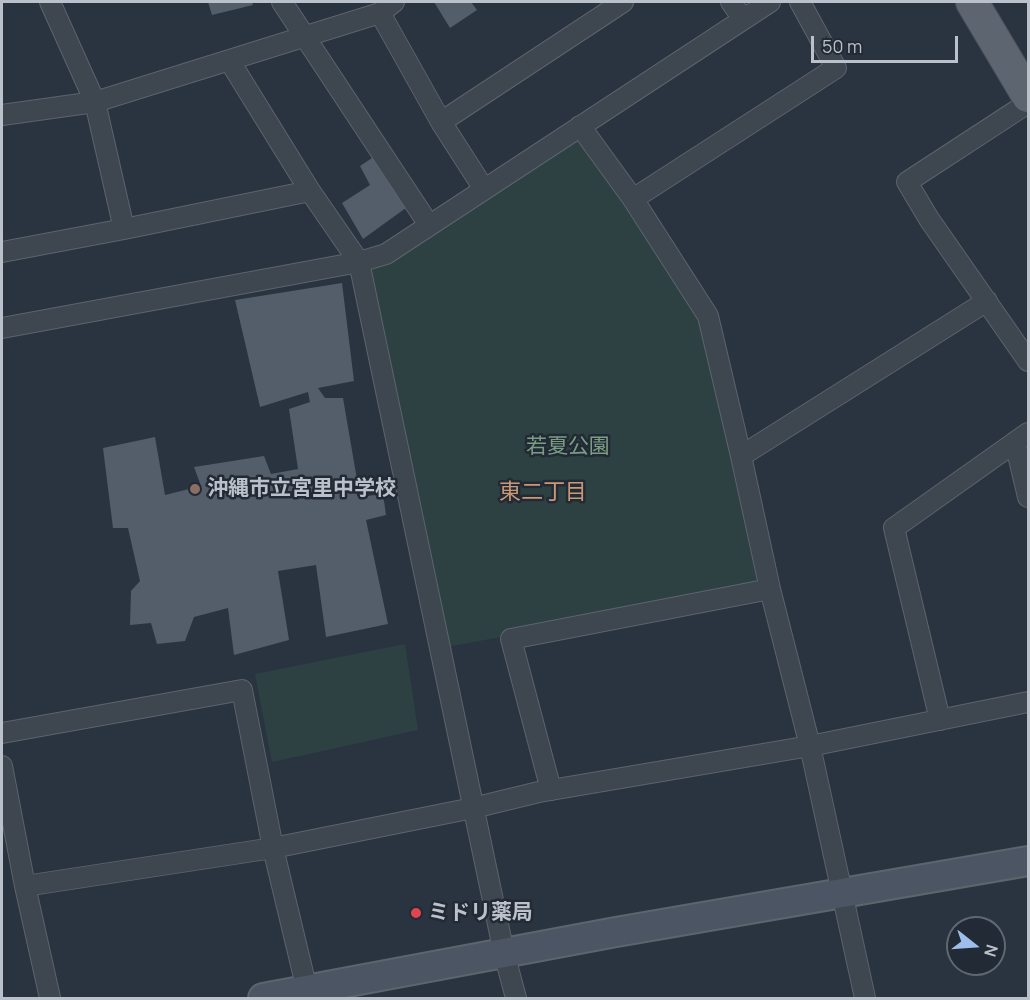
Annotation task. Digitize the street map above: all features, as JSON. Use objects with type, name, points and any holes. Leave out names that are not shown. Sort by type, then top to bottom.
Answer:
[{"type":"main road","points":[[972,2],[1029,96]]},
{"type":"street","points":[[50,2],[95,102],[124,229]]},
{"type":"street","points":[[282,2],[429,225]]},
{"type":"street","points":[[441,122],[622,2]]},
{"type":"street","points":[[731,2],[743,19]]},
{"type":"street","points":[[2,328],[359,262],[386,254],[770,2]]},
{"type":"street","points":[[633,199],[836,68],[800,2]]},
{"type":"street","points":[[2,115],[95,102],[304,36],[387,7],[441,122],[484,189]]},
{"type":"street","points":[[229,60],[310,191],[359,262],[473,808],[516,999]]},
{"type":"street","points":[[1029,104],[907,182],[929,219],[1029,361]]},
{"type":"street","points":[[580,126],[633,199],[708,316],[770,590],[810,746],[865,999]]},
{"type":"street","points":[[2,252],[310,191]]},
{"type":"street","points":[[741,456],[987,301]]},
{"type":"street","points":[[940,720],[894,528],[1022,438],[1029,497]]},
{"type":"street","points":[[551,790],[511,639],[770,590]]},
{"type":"street","points":[[2,733],[242,690],[273,848],[308,994]]},
{"type":"street","points":[[25,886],[273,848],[551,790],[810,746],[1029,702]]},
{"type":"street","points":[[2,766],[50,999]]},
{"type":"street","points":[[263,999],[308,994],[616,932],[1029,861]]},
{"type":"green space","name":"若夏公園","points":[[580,126],[708,316],[770,589],[440,648],[359,262]]},
{"type":"green space","points":[[405,644],[418,730],[272,762],[255,674]]},
{"type":"building","points":[[208,2],[252,2],[253,5],[212,15]]},
{"type":"building","points":[[434,2],[471,2],[477,10],[450,28]]},
{"type":"building","points":[[375,156],[410,205],[363,239],[342,203],[370,185],[360,166]]},
{"type":"building","points":[[342,283],[354,381],[318,388],[325,398],[343,398],[360,497],[383,494],[386,515],[366,520],[388,624],[326,637],[316,565],[278,571],[289,640],[234,655],[228,608],[194,617],[185,641],[157,644],[151,623],[130,625],[131,591],[140,581],[128,528],[113,528],[103,448],[155,437],[165,495],[201,486],[194,467],[264,456],[271,474],[298,469],[289,409],[310,402],[308,392],[260,407],[235,300]]},
{"type":"place","name":"沖縄市立宮里中学校","points":[[195,489]]},
{"type":"place","name":"ミドリ薬局","points":[[416,913]]},
{"type":"district","name":"東二丁目","points":[[543,493]]}]
